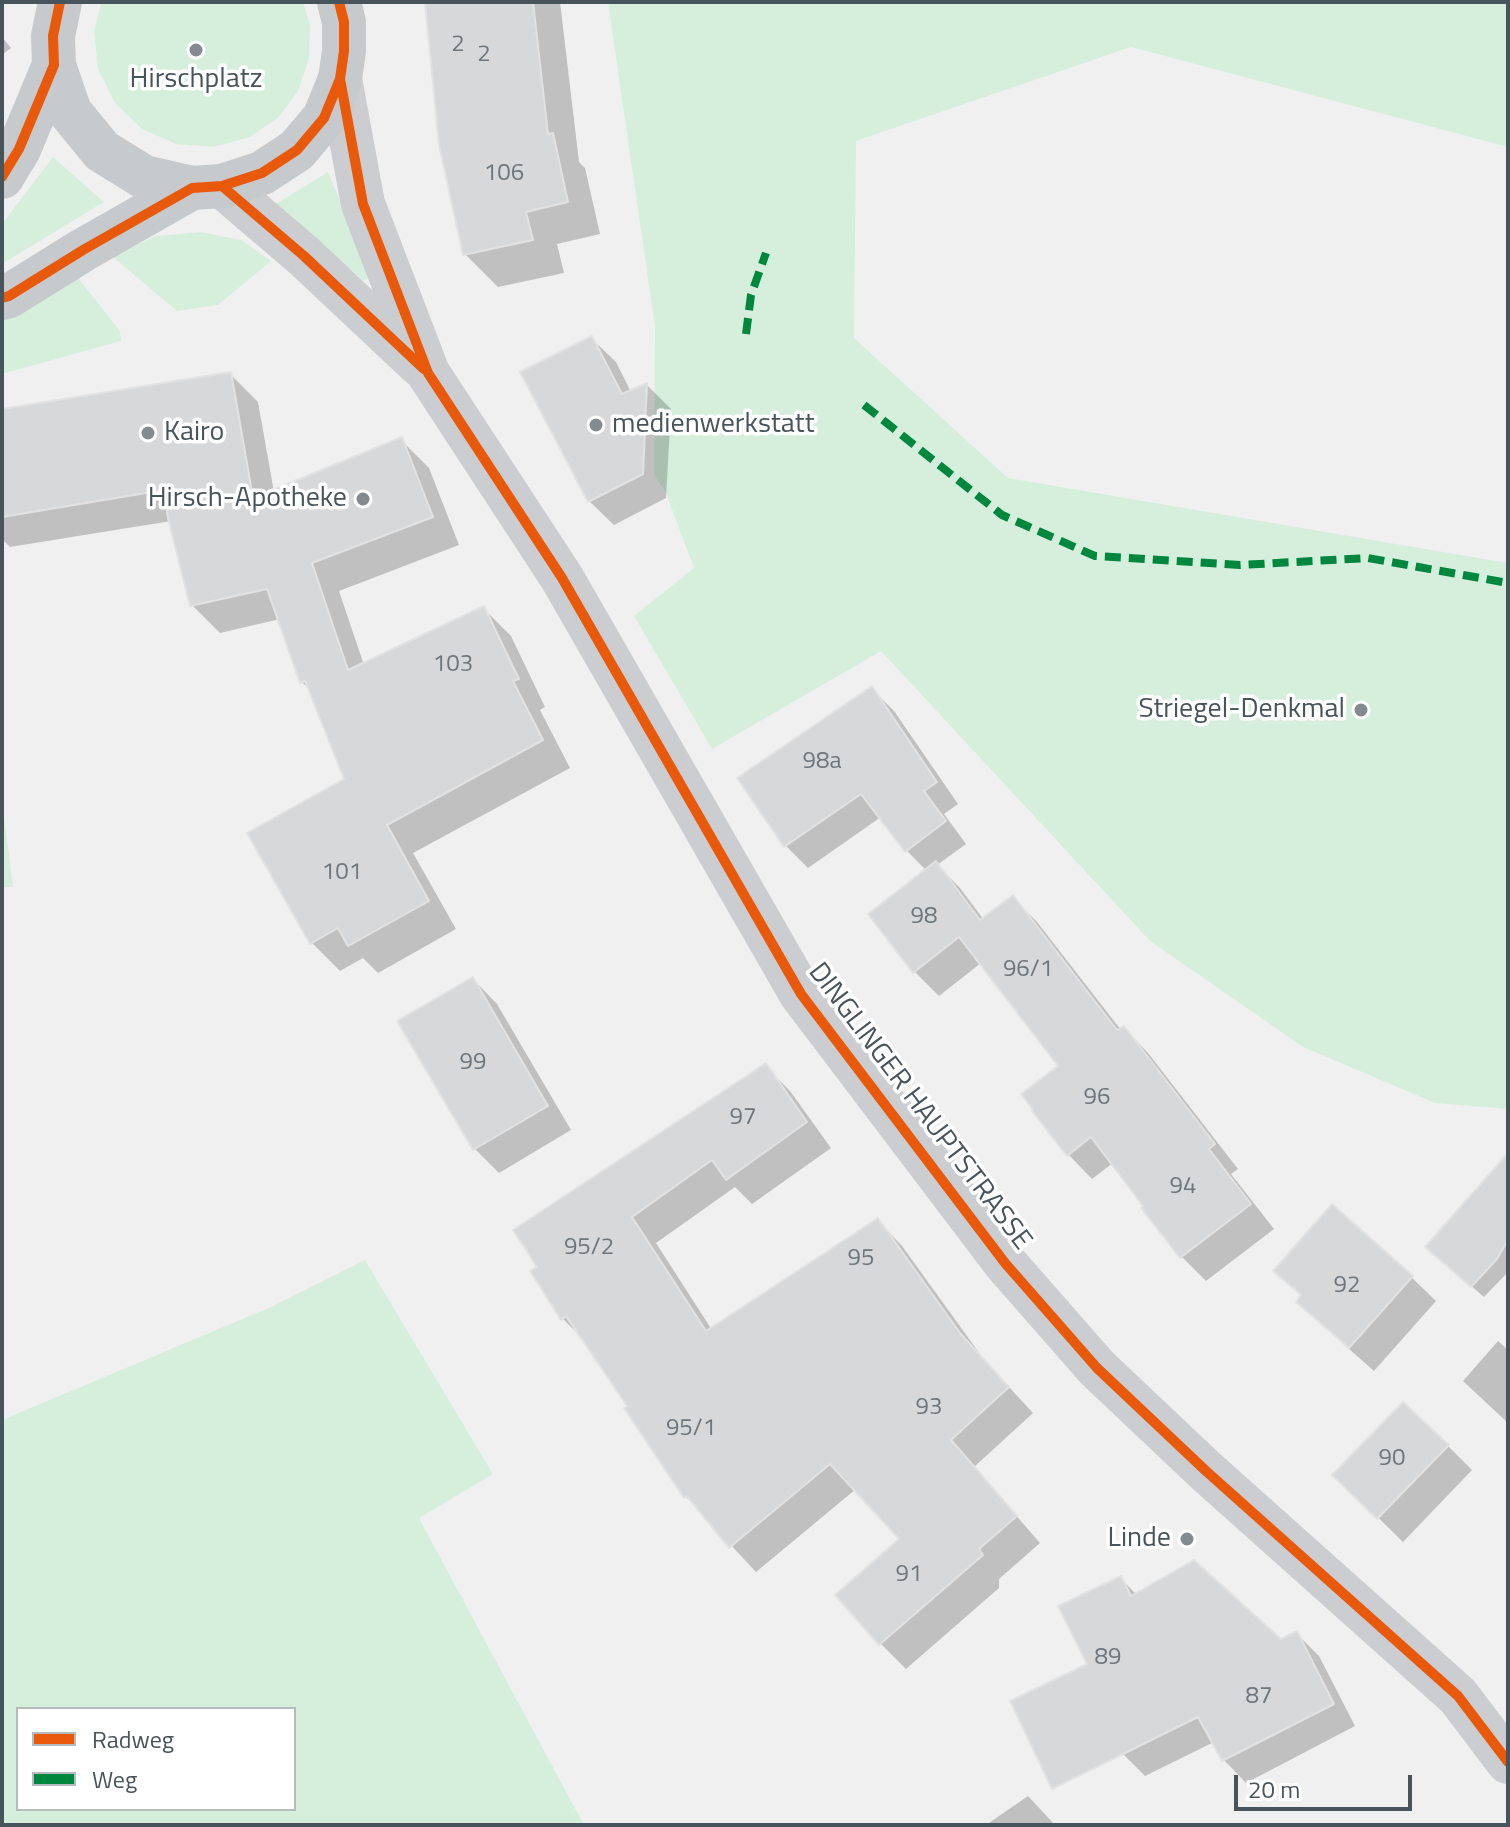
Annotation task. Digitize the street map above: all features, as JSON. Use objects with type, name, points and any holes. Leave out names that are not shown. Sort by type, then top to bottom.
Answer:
[{"type":"main road","points":[[2,298],[83,250],[207,187],[262,173],[297,150],[324,118],[340,79],[344,22],[339,2]]},
{"type":"main road","points":[[59,3],[53,36],[54,65],[70,112],[102,151],[144,177],[207,187]]},
{"type":"main road","points":[[2,177],[19,149],[54,65]]},
{"type":"street","name":"DINGLINGER HAUPTSTRASSE","points":[[340,79],[363,204],[428,373],[562,578],[801,994],[1005,1263],[1097,1368],[1206,1471],[1458,1696],[1508,1762]]},
{"type":"street","name":"DINGLINGER HAUPTSTRASSE","points":[[207,187],[304,256],[428,373]]},
{"type":"green space","points":[[102,2],[303,2],[310,25],[309,58],[298,91],[278,118],[250,137],[214,147],[176,144],[142,129],[115,103],[98,69],[94,31]]},
{"type":"green space","points":[[608,2],[1508,2],[1508,147],[1131,47],[856,141],[854,338],[1008,478],[1508,563],[1508,1109],[1435,1103],[1303,1047],[1150,941],[881,651],[712,749],[634,616],[694,568],[665,491],[654,475],[655,327]]},
{"type":"green space","points":[[53,157],[104,202],[2,264],[2,224]]},
{"type":"green space","points":[[328,172],[372,275],[364,281],[276,204]]},
{"type":"green space","points":[[201,232],[241,240],[271,261],[218,305],[177,311],[113,257],[155,236]]},
{"type":"green space","points":[[76,275],[120,331],[121,341],[2,374],[2,321]]},
{"type":"green space","points":[[2,800],[13,887],[2,887]]},
{"type":"green space","points":[[365,1260],[493,1474],[419,1518],[584,1825],[2,1825],[2,1420],[271,1307]]},
{"type":"building","points":[[425,2],[533,2],[548,134],[553,133],[568,202],[526,212],[533,240],[463,255],[439,145]]},
{"type":"building","name":"medienwerkstatt","points":[[592,336],[622,394],[647,383],[643,474],[588,502],[520,372]]},
{"type":"building","points":[[231,372],[253,498],[402,437],[433,517],[312,563],[348,670],[484,606],[519,679],[513,681],[543,740],[387,825],[429,901],[348,946],[338,928],[310,944],[247,833],[344,779],[305,681],[300,683],[267,589],[190,606],[164,490],[2,517],[2,409]]},
{"type":"building","points":[[872,686],[937,782],[924,791],[946,821],[905,852],[861,794],[784,847],[737,778]]},
{"type":"building","points":[[936,861],[980,920],[1013,895],[1117,1030],[1124,1026],[1215,1144],[1209,1149],[1251,1204],[1180,1258],[1091,1137],[1067,1156],[1032,1111],[1021,1094],[1058,1066],[959,937],[913,973],[868,914]]},
{"type":"building","points":[[473,977],[548,1106],[473,1150],[397,1021]]},
{"type":"building","points":[[766,1063],[807,1122],[726,1180],[712,1160],[632,1217],[706,1331],[878,1218],[960,1333],[1009,1387],[951,1440],[1017,1516],[979,1549],[983,1555],[879,1645],[835,1595],[899,1539],[830,1464],[729,1548],[687,1496],[684,1498],[566,1316],[561,1320],[530,1271],[537,1267],[513,1230]]},
{"type":"building","points":[[1508,1153],[1508,1240],[1497,1259],[1471,1287],[1425,1247]]},
{"type":"building","points":[[1332,1204],[1413,1276],[1349,1348],[1296,1302],[1301,1295],[1273,1271]]},
{"type":"building","points":[[1403,1402],[1449,1445],[1377,1519],[1332,1475]]},
{"type":"building","points":[[1194,1560],[1281,1639],[1297,1631],[1334,1704],[1222,1761],[1198,1717],[1052,1789],[1010,1701],[1087,1664],[1058,1606],[1121,1576],[1131,1596]]},
{"type":"marked path","points":[[746,334],[751,295],[766,253]]},
{"type":"marked path","points":[[864,405],[1002,515],[1095,556],[1240,565],[1368,558],[1508,583]]},
{"type":"cycle path","points":[[2,177],[19,149],[54,65],[53,36],[60,2]]},
{"type":"cycle path","points":[[2,298],[192,188],[222,186],[262,173],[297,150],[324,118],[340,79],[344,22],[339,2]]},
{"type":"cycle path","points":[[340,79],[363,204],[428,373],[562,578],[801,994],[1005,1263],[1097,1368],[1206,1471],[1458,1696],[1508,1762]]},
{"type":"cycle path","points":[[222,186],[304,256],[424,369]]},
{"type":"place","name":"Hirschplatz","points":[[196,50]]},
{"type":"place","name":"medienwerkstatt","points":[[596,425]]},
{"type":"place","name":"Kairo","points":[[148,433]]},
{"type":"place","name":"Hirsch-Apotheke","points":[[363,499]]},
{"type":"place","name":"Striegel-Denkmal","points":[[1361,710]]},
{"type":"place","name":"Linde","points":[[1187,1539]]}]
